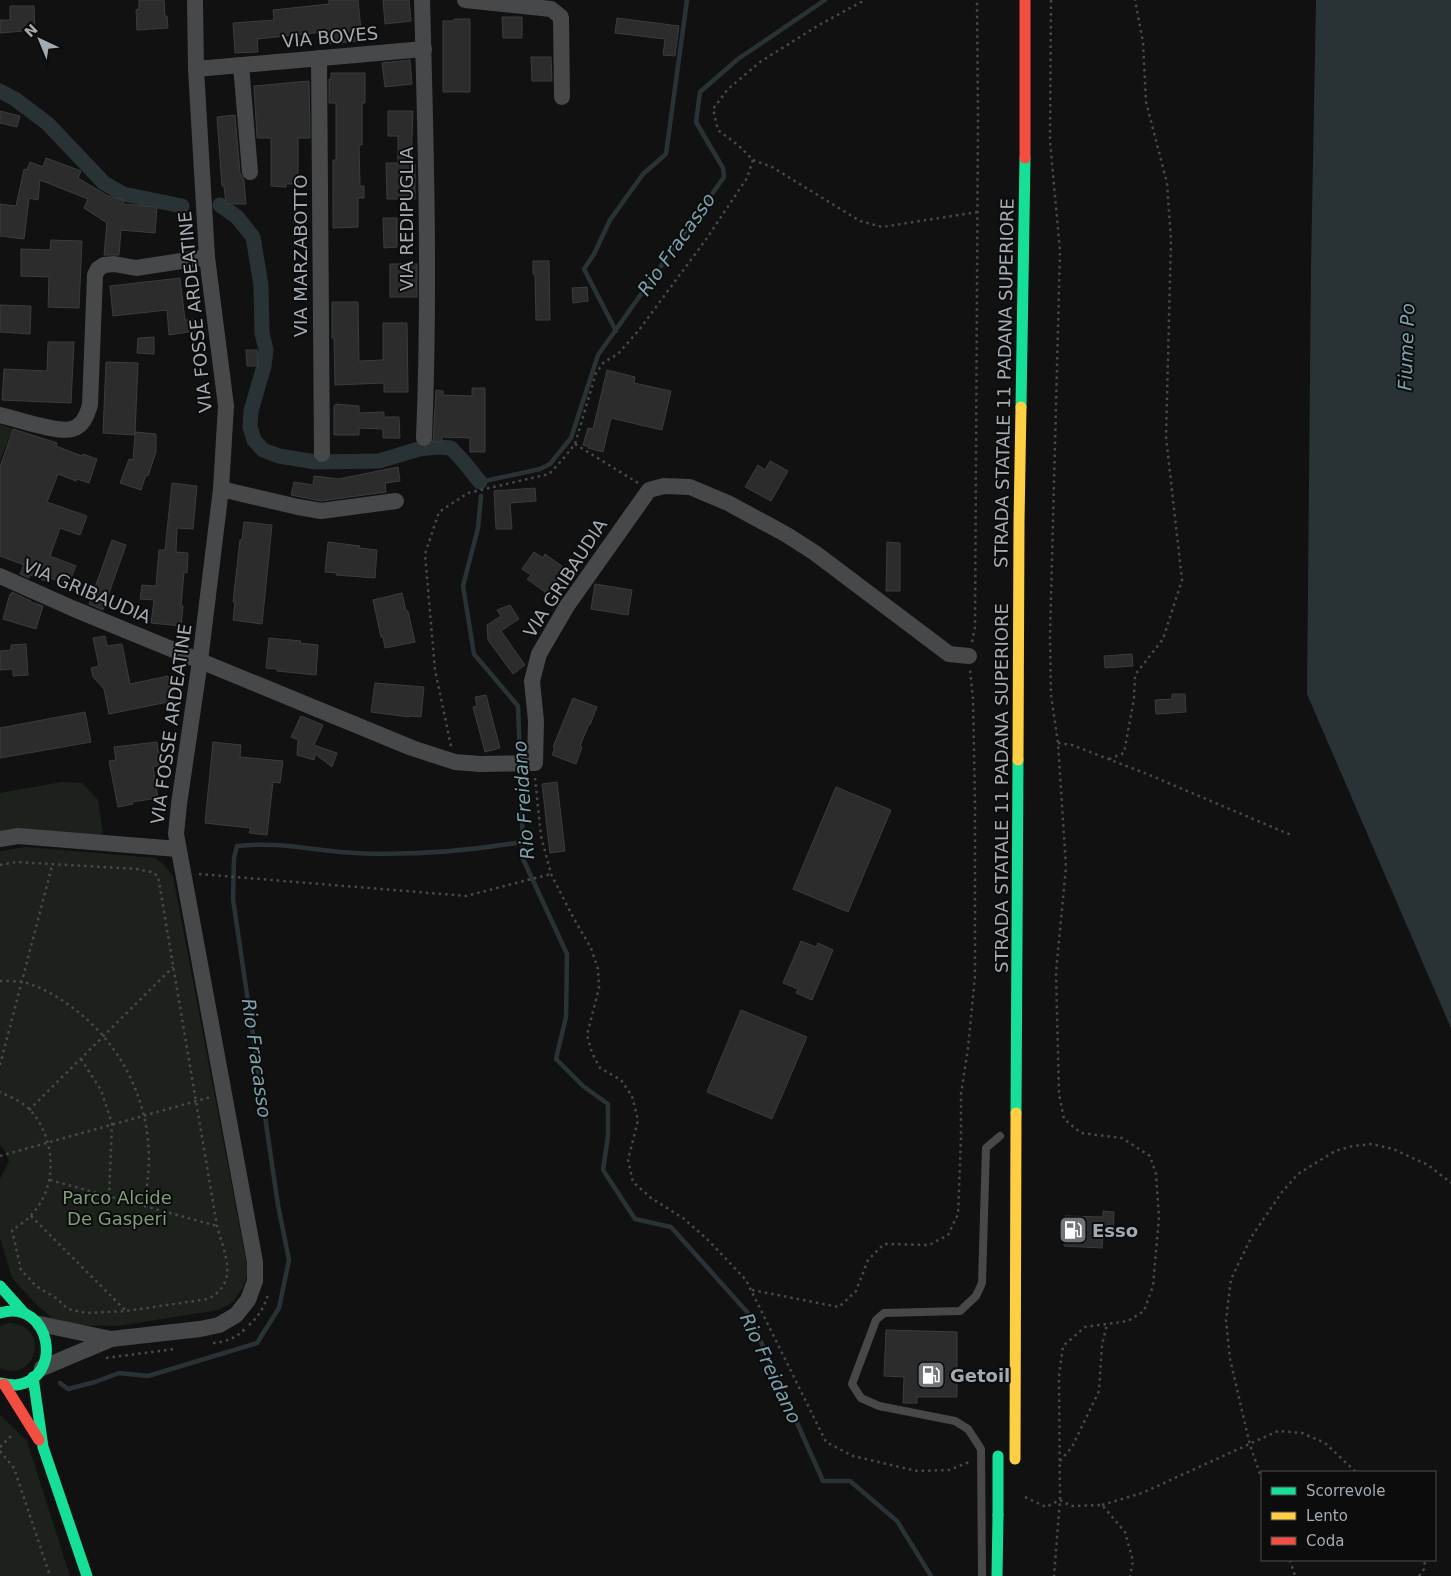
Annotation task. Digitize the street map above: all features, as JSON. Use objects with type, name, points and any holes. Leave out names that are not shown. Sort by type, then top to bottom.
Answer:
[{"type":"main road","name":"STRADA STATALE 11 PADANA SUPERIORE","points":[[1014,1464],[1018,1016],[1019,522],[1024,221],[1024,0]]},
{"type":"main road","points":[[1000,1131],[1000,1155]]},
{"type":"main road","points":[[0,1286],[24,1313],[40,1324],[45,1333],[48,1349],[38,1372],[24,1382],[14,1385],[2,1384]]},
{"type":"main road","points":[[0,1313],[12,1311],[24,1313]]},
{"type":"main road","points":[[38,1372],[44,1447],[86,1576]]},
{"type":"main road","points":[[2,1384],[44,1447]]},
{"type":"main road","points":[[997,1576],[998,1451]]},
{"type":"street","name":"VIA FOSSE ARDEATINE","points":[[40,1324],[111,1338],[200,1329],[219,1325],[236,1315],[248,1300],[255,1281],[254,1262],[176,834],[221,489],[226,406],[208,257],[196,69],[195,0]]},
{"type":"street","name":"VIA REDIPUGLIA","points":[[422,0],[427,367],[424,438]]},
{"type":"street","points":[[464,0],[551,9],[561,17],[562,97]]},
{"type":"street","name":"VIA BOVES","points":[[196,69],[424,48]]},
{"type":"street","name":"VIA MARZABOTTO","points":[[319,58],[322,454]]},
{"type":"street","points":[[241,65],[250,172]]},
{"type":"street","points":[[0,415],[60,430],[72,429],[80,425],[84,420],[90,405],[94,275],[98,269],[114,264],[136,268],[208,257]]},
{"type":"street","points":[[649,490],[664,486],[690,487],[728,503],[787,535],[815,554],[949,654],[969,656]]},
{"type":"street","points":[[221,489],[298,507],[321,510],[396,501]]},
{"type":"street","name":"VIA GRIBAUDIA","points":[[0,576],[74,609],[412,748],[455,762],[525,763],[536,721],[532,681],[539,654],[567,606],[649,490]]},
{"type":"street","points":[[0,839],[18,836],[178,849]]},
{"type":"street","name":"VIA FOSSE ARDEATINE","points":[[38,1372],[111,1338]]},
{"type":"lane","points":[[982,1576],[981,1449],[968,1429],[955,1421],[878,1406],[862,1398],[852,1384],[876,1320],[884,1312],[960,1310],[976,1296],[982,1283],[986,1148],[1000,1131]]},
{"type":"path","points":[[866,0],[819,25],[760,62],[728,90],[713,109],[718,130],[738,145],[753,160],[772,167],[860,221],[882,227],[978,212]]},
{"type":"path","points":[[752,1290],[839,1307],[856,1291],[868,1260],[884,1244],[928,1245],[948,1235],[958,1214],[961,1094],[968,1048],[975,976],[974,737],[969,656],[974,627],[978,212],[977,0]]},
{"type":"path","points":[[1051,0],[1050,140],[1060,251],[1050,637],[1051,695],[1058,743],[1066,867],[1056,972],[1059,1094],[1064,1119],[1081,1133],[1122,1138],[1150,1156],[1156,1174],[1159,1217],[1153,1286],[1144,1311],[1128,1320],[1085,1327],[1063,1346],[1059,1376],[1060,1500],[1054,1576]]},
{"type":"path","points":[[1109,760],[1124,753],[1134,699],[1135,675],[1163,639],[1182,580],[1166,437],[1171,240],[1166,183],[1146,102],[1143,42],[1135,0]]},
{"type":"path","points":[[455,762],[435,670],[425,554],[439,512],[468,493],[549,474],[575,444],[596,374],[604,362],[618,354],[639,330],[707,238],[747,178],[753,160]]},
{"type":"path","points":[[575,444],[649,490]]},
{"type":"path","points":[[1058,743],[1072,745],[1291,835]]},
{"type":"path","points":[[525,763],[535,780],[540,836],[551,874],[591,948],[598,968],[599,988],[588,1035],[592,1053],[600,1068],[621,1080],[632,1096],[638,1120],[628,1160],[633,1182],[650,1198],[683,1218],[707,1239],[746,1280],[826,1442],[853,1456],[917,1471],[949,1470],[973,1460]]},
{"type":"path","points":[[0,865],[16,862],[137,869],[151,872],[158,876],[217,1226],[228,1271],[227,1280],[222,1288],[208,1298],[126,1311],[86,1313],[68,1309],[56,1298],[36,1286],[21,1270],[12,1230],[31,1216],[42,1200],[50,1180],[51,1161],[42,1127],[29,1110],[17,1100],[0,1092]]},
{"type":"path","points":[[0,1065],[52,865]]},
{"type":"path","points":[[200,874],[466,896],[551,874]]},
{"type":"path","points":[[29,1110],[173,967]]},
{"type":"path","points":[[0,981],[22,982],[46,990],[67,1003],[88,1019],[122,1060],[135,1087],[144,1116],[148,1142],[149,1168],[147,1190],[143,1205]]},
{"type":"path","points":[[81,1058],[101,1090],[112,1124],[109,1197]]},
{"type":"path","points":[[0,1156],[224,1093]]},
{"type":"path","points":[[1261,1477],[1250,1445],[1229,1349],[1226,1320],[1231,1279],[1252,1236],[1282,1192],[1298,1174],[1335,1151],[1353,1146],[1371,1144],[1393,1149],[1428,1165],[1451,1183]]},
{"type":"path","points":[[50,1180],[217,1226]]},
{"type":"path","points":[[31,1216],[126,1311]]},
{"type":"path","points":[[205,1344],[224,1342],[239,1335],[255,1319],[266,1303],[269,1288]]},
{"type":"path","points":[[1060,1462],[1072,1447],[1099,1391],[1106,1324]]},
{"type":"path","points":[[99,1359],[176,1349]]},
{"type":"path","points":[[1060,1500],[1071,1506],[1102,1505],[1142,1493],[1278,1432],[1302,1433],[1325,1443],[1355,1471]]},
{"type":"path","points":[[0,1451],[14,1468],[50,1576]]},
{"type":"path","points":[[1025,1497],[1046,1507],[1060,1500]]},
{"type":"path","points":[[1102,1505],[1125,1532],[1133,1561],[1130,1576]]},
{"type":"path","points":[[1290,1561],[1295,1576]]},
{"type":"path","points":[[1419,1576],[1424,1569],[1425,1561]]},
{"type":"green space","points":[[0,424],[12,429],[0,461]]},
{"type":"green space","points":[[61,782],[82,783],[98,800],[103,834],[89,837],[0,833],[0,793]]},
{"type":"green space","name":"Parco Alcide De Gasperi","points":[[26,847],[155,858],[173,876],[248,1271],[243,1287],[234,1301],[219,1310],[117,1326],[60,1325],[36,1304],[12,1278],[0,1238],[0,1179],[9,1161],[4,1149],[0,1145],[0,851]]},
{"type":"green space","points":[[9,1323],[23,1326],[31,1334],[35,1343],[34,1353],[30,1362],[22,1368],[12,1371],[0,1368],[0,1326]]},
{"type":"green space","points":[[0,1415],[27,1441],[70,1576],[0,1576]]},
{"type":"water","name":"Fiume Po","points":[[1316,0],[1451,0],[1451,1028],[1307,694],[1311,269]]},
{"type":"building","points":[[139,0],[164,0],[168,28],[137,30],[136,10],[139,9]]},
{"type":"building","points":[[329,0],[358,0],[362,41],[326,44],[324,32],[257,39],[258,52],[235,53],[233,23],[274,20],[273,10],[329,4]]},
{"type":"building","points":[[383,0],[409,0],[411,21],[385,24]]},
{"type":"building","points":[[10,6],[34,6],[35,30],[0,33],[0,20],[10,20]]},
{"type":"building","points":[[502,17],[522,17],[522,38],[503,38]]},
{"type":"building","points":[[617,18],[679,26],[675,56],[663,55],[665,39],[615,33]]},
{"type":"building","points":[[454,19],[470,19],[470,92],[443,92],[443,21],[454,21]]},
{"type":"building","points":[[531,57],[551,57],[552,81],[532,81]]},
{"type":"building","points":[[410,60],[412,84],[385,87],[382,63]]},
{"type":"building","points":[[331,73],[365,73],[365,103],[362,103],[362,145],[359,145],[360,186],[364,186],[364,198],[358,198],[358,227],[333,228],[333,160],[336,160],[336,103],[329,103],[329,79],[331,79]]},
{"type":"building","points":[[309,81],[310,138],[298,138],[298,184],[286,184],[286,187],[271,186],[271,138],[257,138],[254,86]]},
{"type":"building","points":[[0,111],[20,116],[17,127],[0,123]]},
{"type":"building","points":[[388,111],[413,111],[411,164],[415,164],[415,199],[387,199],[386,163],[398,163],[398,136],[388,136]]},
{"type":"building","points":[[235,115],[240,173],[244,180],[246,204],[226,204],[224,186],[222,186],[217,117]]},
{"type":"building","points":[[46,158],[81,171],[78,178],[108,196],[124,200],[123,204],[157,207],[155,233],[121,230],[119,255],[104,255],[107,223],[84,208],[88,199],[40,180],[38,200],[29,198],[24,239],[0,236],[0,204],[16,206],[24,169],[27,170],[30,162],[43,167]]},
{"type":"building","points":[[383,218],[397,218],[397,247],[384,248]]},
{"type":"building","points":[[51,240],[82,241],[79,308],[48,307],[49,277],[21,276],[21,249],[50,250]]},
{"type":"building","points":[[533,261],[549,261],[550,320],[536,320]]},
{"type":"building","points":[[390,264],[417,264],[417,297],[390,297]]},
{"type":"building","points":[[180,278],[185,320],[194,319],[195,331],[169,335],[167,310],[113,316],[110,286]]},
{"type":"building","points":[[587,287],[588,301],[573,303],[572,288]]},
{"type":"building","points":[[332,302],[358,302],[359,361],[383,360],[383,323],[407,323],[408,392],[384,392],[384,383],[335,385]]},
{"type":"building","points":[[0,305],[31,306],[30,334],[0,332]]},
{"type":"building","points":[[154,337],[154,354],[137,353],[138,338]]},
{"type":"building","points":[[48,342],[74,342],[71,403],[2,400],[4,369],[47,371]]},
{"type":"building","points":[[246,350],[257,350],[258,366],[247,366]]},
{"type":"building","points":[[106,362],[138,363],[135,432],[156,434],[156,452],[141,490],[120,483],[129,459],[133,460],[135,435],[103,433]]},
{"type":"building","points":[[607,370],[635,377],[634,383],[671,391],[662,430],[611,418],[603,452],[583,445],[588,428],[593,429]]},
{"type":"building","points":[[472,388],[485,388],[485,452],[470,452],[470,438],[442,437],[442,442],[433,442],[436,390],[443,391],[443,395],[472,396]]},
{"type":"building","points":[[336,404],[359,406],[359,413],[384,412],[384,417],[399,417],[400,438],[383,438],[383,429],[359,428],[359,435],[334,435],[334,406]]},
{"type":"building","points":[[13,429],[57,443],[56,446],[82,456],[83,454],[97,459],[89,483],[77,479],[76,481],[58,474],[47,502],[87,516],[80,535],[60,528],[50,556],[76,566],[68,585],[50,578],[48,582],[30,575],[29,578],[20,574],[24,565],[0,556],[0,467]]},
{"type":"building","points":[[770,461],[788,471],[771,501],[745,487],[758,465],[765,470]]},
{"type":"building","points":[[398,467],[400,481],[385,483],[386,492],[321,501],[291,495],[294,482],[313,485],[314,476],[339,479]]},
{"type":"building","points":[[172,483],[197,486],[193,529],[177,528],[176,552],[188,553],[187,573],[184,572],[181,626],[151,623],[154,600],[140,599],[142,585],[156,586],[159,550],[165,550]]},
{"type":"building","points":[[535,488],[536,501],[510,503],[512,529],[496,529],[494,491]]},
{"type":"building","points":[[244,522],[272,525],[262,624],[233,620],[235,602],[233,602],[240,540],[242,540]]},
{"type":"building","points":[[112,540],[126,545],[103,610],[89,604]]},
{"type":"building","points":[[328,542],[377,550],[375,578],[336,575],[337,573],[325,572]]},
{"type":"building","points":[[887,542],[900,543],[900,591],[886,591]]},
{"type":"building","points":[[534,552],[543,558],[545,554],[570,572],[552,597],[527,579],[531,575],[522,569]]},
{"type":"building","points":[[595,584],[632,590],[628,615],[591,609]]},
{"type":"building","points":[[12,592],[43,606],[36,629],[3,619]]},
{"type":"building","points":[[402,593],[415,642],[385,648],[373,600]]},
{"type":"building","points":[[510,605],[519,619],[501,631],[525,665],[513,674],[488,640],[487,625],[501,616],[497,610]]},
{"type":"building","points":[[105,636],[107,646],[122,644],[130,684],[168,676],[173,701],[109,714],[104,689],[93,677],[91,668],[99,666],[93,638]]},
{"type":"building","points":[[269,638],[301,641],[300,643],[318,645],[316,675],[266,668]]},
{"type":"building","points":[[26,644],[28,675],[13,676],[13,669],[0,670],[0,651],[11,650],[11,645]]},
{"type":"building","points":[[1132,654],[1133,666],[1105,668],[1104,656]]},
{"type":"building","points":[[375,683],[424,687],[421,717],[371,712]]},
{"type":"building","points":[[1172,694],[1185,694],[1186,712],[1156,714],[1155,700],[1172,699]]},
{"type":"building","points":[[486,695],[500,748],[485,752],[473,707],[477,706],[475,697]]},
{"type":"building","points":[[573,698],[597,707],[580,746],[582,747],[576,764],[552,755],[555,748],[553,747]]},
{"type":"building","points":[[85,712],[91,742],[0,758],[0,728]]},
{"type":"building","points":[[301,716],[323,725],[314,745],[337,753],[332,767],[315,754],[314,760],[297,755],[298,740],[291,737]]},
{"type":"building","points":[[157,742],[158,751],[163,756],[164,764],[153,767],[158,798],[132,802],[133,804],[118,807],[109,761],[116,760],[114,747]]},
{"type":"building","points":[[213,742],[241,745],[240,757],[283,761],[280,783],[273,782],[267,835],[249,833],[251,828],[205,823]]},
{"type":"building","points":[[557,782],[565,851],[550,853],[542,784]]},
{"type":"building","points":[[836,787],[891,810],[848,912],[793,889]]},
{"type":"building","points":[[801,941],[816,947],[818,943],[833,950],[812,1000],[796,993],[798,989],[783,983]]},
{"type":"building","points":[[741,1010],[807,1037],[772,1119],[707,1092]]},
{"type":"building","points":[[1103,1211],[1114,1212],[1113,1237],[1103,1236],[1102,1248],[1064,1246],[1065,1216],[1103,1217]]},
{"type":"building","points":[[886,1330],[957,1332],[957,1397],[917,1397],[917,1403],[903,1403],[904,1377],[884,1376]]},
{"type":"waterway","points":[[616,331],[584,269],[594,254],[610,220],[643,174],[666,154],[687,0]]},
{"type":"waterway","name":"Rio Fracasso","points":[[480,482],[540,469],[550,464],[571,438],[598,355],[724,177],[723,168],[696,122],[700,92],[738,59],[825,0]]},
{"type":"waterway","points":[[0,91],[15,99],[48,124],[104,183],[123,194],[182,206]]},
{"type":"waterway","points":[[220,205],[237,217],[253,237],[261,285],[262,333],[266,350],[264,366],[251,411],[250,427],[254,440],[263,450],[279,456],[316,462],[379,461],[419,449],[451,448],[480,482]]},
{"type":"waterway","name":"Rio Freidano","points":[[481,496],[478,528],[463,586],[474,654],[518,706],[520,759]]},
{"type":"waterway","name":"Rio Freidano","points":[[521,767],[523,859],[567,954],[566,1017],[556,1059],[583,1086],[608,1104],[608,1136],[603,1170],[635,1219],[671,1227],[748,1313],[823,1481],[850,1481],[897,1521],[931,1576]]},
{"type":"waterway","name":"Rio Fracasso","points":[[60,1383],[68,1389],[119,1373],[148,1376],[257,1343],[279,1308],[289,1260],[278,1205],[233,899],[234,858],[237,846],[266,845],[340,852],[397,854],[481,848],[522,842]]},
{"type":"traffic: fast","points":[[1021,407],[1025,158]]},
{"type":"traffic: fast","points":[[1016,1113],[1018,760]]},
{"type":"traffic: fast","points":[[0,1286],[24,1313]]},
{"type":"traffic: fast","points":[[0,1313],[17,1312],[31,1317],[40,1328],[46,1341],[46,1356],[41,1369],[31,1380],[16,1385],[0,1383]]},
{"type":"traffic: fast","points":[[33,1377],[43,1447],[87,1576]]},
{"type":"traffic: fast","points":[[998,1456],[998,1515]]},
{"type":"traffic: fast","points":[[997,1576],[998,1515]]},
{"type":"traffic: slow","points":[[1018,760],[1021,407]]},
{"type":"traffic: slow","points":[[1015,1459],[1016,1113]]},
{"type":"traffic: jam","points":[[1025,0],[1025,158]]},
{"type":"traffic: jam","points":[[4,1384],[39,1440]]},
{"type":"place","name":"Esso","points":[[1073,1230]]},
{"type":"place","name":"Getoil","points":[[931,1375]]}]
